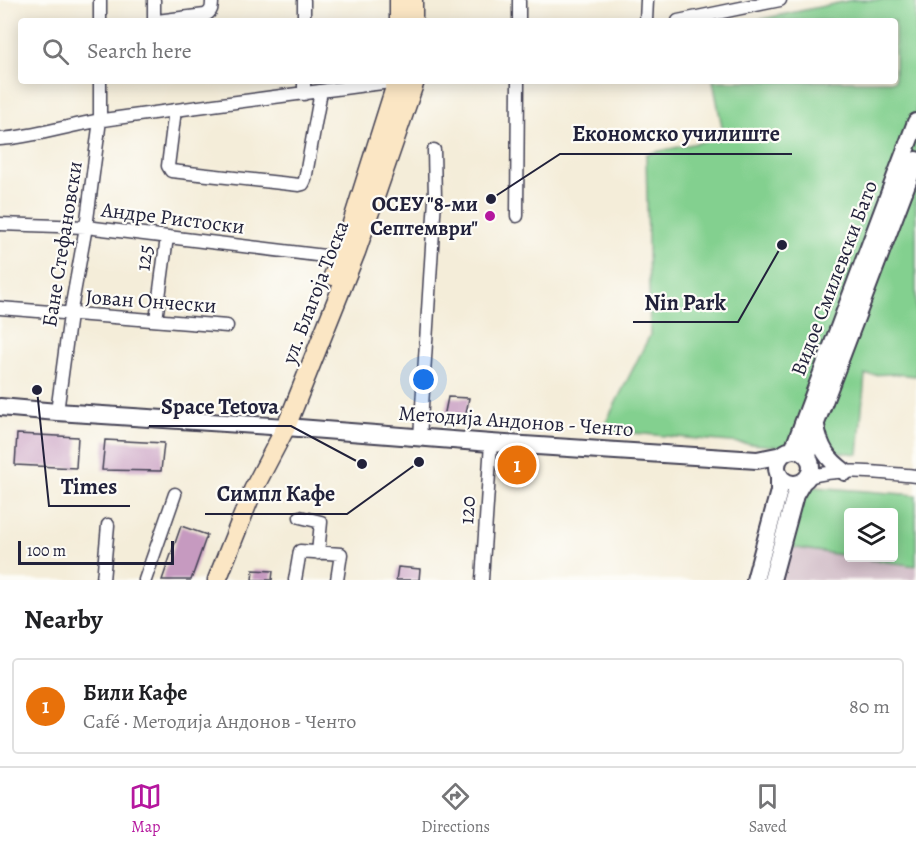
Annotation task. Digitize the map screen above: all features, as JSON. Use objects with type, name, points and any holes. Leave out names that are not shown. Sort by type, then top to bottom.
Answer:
[{"type":"main road","points":[[399,0],[399,18]]},
{"type":"main road","points":[[413,0],[413,18]]},
{"type":"main road","points":[[205,580],[219,542],[279,427],[340,258],[396,84]]},
{"type":"main road","name":"ул. Благоја Тоска","points":[[217,580],[279,427],[356,252],[415,84]]},
{"type":"street","points":[[100,0],[100,18]]},
{"type":"street","points":[[153,0],[156,18]]},
{"type":"street","points":[[180,18],[209,13],[212,0]]},
{"type":"street","points":[[304,0],[304,18]]},
{"type":"street","points":[[519,0],[519,18]]},
{"type":"street","points":[[646,0],[646,18]]},
{"type":"street","points":[[688,18],[734,4],[780,0]]},
{"type":"street","name":"Бане Стефановски","points":[[57,412],[70,315],[86,227],[100,120],[100,84]]},
{"type":"street","points":[[0,139],[22,138],[100,120],[175,110],[304,87],[321,91],[374,84]]},
{"type":"street","points":[[518,84],[518,216]]},
{"type":"street","points":[[175,110],[168,166],[171,171],[303,184],[321,91]]},
{"type":"street","name":"Видое Смилевски Бато","points":[[772,580],[795,495],[800,464],[916,122]]},
{"type":"street","points":[[420,438],[435,199],[434,150]]},
{"type":"street","name":"Видое Смилевски Бато","points":[[800,464],[916,160]]},
{"type":"street","name":"Андре Ристоски","points":[[0,224],[86,227],[340,258]]},
{"type":"street","name":"125","points":[[156,320],[166,237]]},
{"type":"street","name":"Јован Ончески","points":[[0,308],[227,326]]},
{"type":"street","name":"Методија Андонов - Ченто","points":[[0,406],[57,412],[757,460],[800,464],[796,484],[784,481],[778,474],[757,460]]},
{"type":"street","points":[[816,423],[818,438],[824,451],[841,472]]},
{"type":"street","name":"120","points":[[482,580],[491,443]]},
{"type":"street","points":[[755,580],[779,490],[778,460],[841,472],[916,476]]},
{"type":"street","points":[[145,580],[175,494]]},
{"type":"street","points":[[300,517],[321,522],[318,553]]},
{"type":"street","points":[[103,580],[108,525]]},
{"type":"street","points":[[295,580],[300,551],[341,554],[337,580]]},
{"type":"shaded area","points":[[787,547],[844,556],[844,562],[884,562],[916,567],[916,580],[779,580]]},
{"type":"green space","points":[[852,0],[916,0],[916,376],[865,375],[858,454],[602,430],[650,335],[646,154],[724,137],[714,84],[898,84],[898,18],[767,18]]},
{"type":"green space","points":[[802,486],[916,495],[916,566],[887,562],[898,562],[898,508],[844,508],[844,555],[790,547]]},
{"type":"building","points":[[448,397],[469,398],[465,419],[444,417]]},
{"type":"building","points":[[17,434],[78,437],[76,468],[15,465]]},
{"type":"building","points":[[105,440],[164,443],[161,471],[102,470]]},
{"type":"building","points":[[181,526],[207,535],[191,580],[162,580]]},
{"type":"building","points":[[398,567],[420,569],[419,580],[396,580]]},
{"type":"building","points":[[253,570],[273,571],[272,580],[252,580]]},
{"type":"place","name":"Економско училиште","points":[[491,199]]},
{"type":"place","name":"ОСЕУ \"8-ми Септември\"","points":[[490,216]]},
{"type":"place","name":"Nin Park","points":[[782,245]]},
{"type":"place","name":"Times","points":[[37,390]]},
{"type":"place","name":"Симпл Кафе","points":[[419,462]]},
{"type":"place","name":"Space Tetova","points":[[362,464]]},
{"type":"place","name":"Били Кафе","points":[[517,465]]}]
